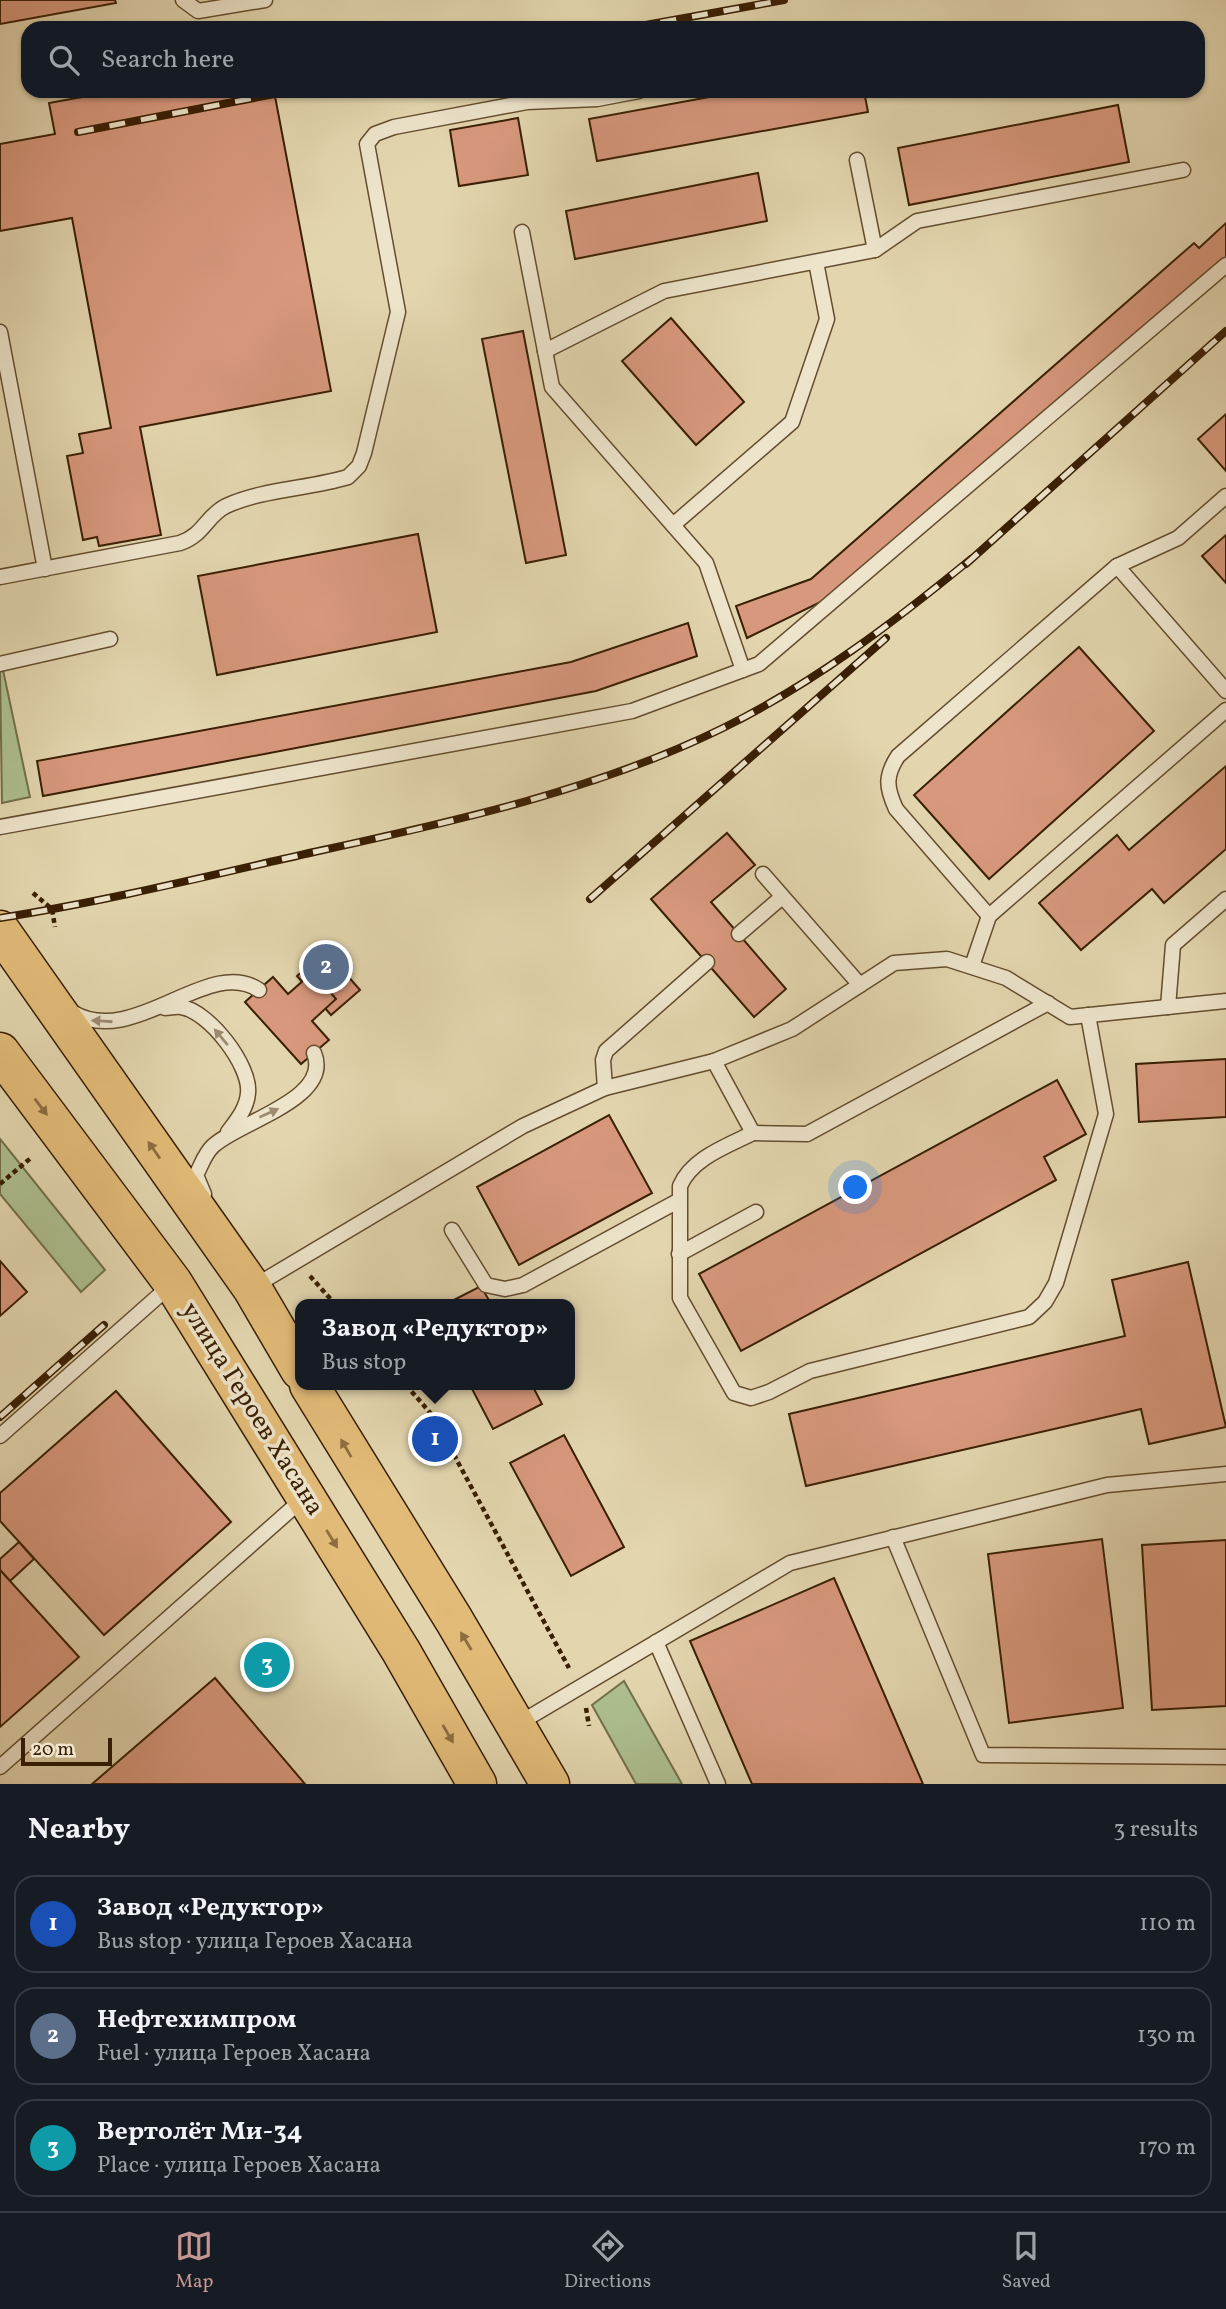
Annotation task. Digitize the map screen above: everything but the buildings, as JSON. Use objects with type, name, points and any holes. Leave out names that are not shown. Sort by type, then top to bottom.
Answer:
[{"type":"main road","points":[[0,930],[242,1274],[295,1362]]},
{"type":"main road","name":"улица Героев Хасана","points":[[0,1052],[173,1283],[401,1651],[477,1784]]},
{"type":"main road","points":[[312,1390],[550,1784]]},
{"type":"lane","points":[[183,0],[198,11],[265,0]]},
{"type":"lane","points":[[0,577],[180,543],[194,538],[222,508],[240,500],[348,477],[359,466],[398,312],[367,144],[375,134],[394,127],[527,102],[602,98]]},
{"type":"lane","points":[[857,160],[874,250]]},
{"type":"lane","points":[[545,351],[664,291],[874,250],[917,221],[1183,170]]},
{"type":"lane","points":[[522,232],[552,387],[706,563],[743,670]]},
{"type":"lane","points":[[673,525],[792,422],[827,319],[816,262]]},
{"type":"lane","points":[[0,827],[632,711],[759,664],[1226,265]]},
{"type":"lane","points":[[0,332],[45,569]]},
{"type":"lane","points":[[989,916],[896,809],[887,790],[888,772],[898,756],[1117,566],[1178,538],[1226,496]]},
{"type":"lane","points":[[1117,566],[1226,691]]},
{"type":"lane","points":[[0,664],[110,639]]},
{"type":"lane","points":[[972,966],[989,916],[1226,710]]},
{"type":"lane","points":[[763,874],[860,985]]},
{"type":"lane","points":[[739,934],[782,897]]},
{"type":"lane","points":[[1168,1007],[1172,945],[1226,899]]},
{"type":"lane","points":[[314,1053],[318,1062],[316,1073],[299,1095],[210,1149],[196,1175],[242,1274],[523,1126],[605,1088],[714,1061],[792,1029],[894,963],[947,958],[1006,978],[1070,1017],[1226,1001]]},
{"type":"lane","points":[[605,1088],[603,1060],[606,1051],[707,962]]},
{"type":"lane","points":[[25,969],[62,1006],[83,1019],[102,1023],[164,1008],[183,1007],[201,1017],[216,1031],[241,1063],[248,1093],[243,1111],[223,1139]]},
{"type":"lane","points":[[130,1018],[192,993],[228,983],[252,985],[259,990]]},
{"type":"lane","points":[[1048,1003],[807,1134],[753,1133],[699,1162],[685,1173],[678,1200],[680,1298],[734,1393],[751,1398],[810,1371],[1029,1317],[1045,1302],[1056,1283],[1106,1114],[1088,1015]]},
{"type":"lane","points":[[714,1061],[753,1133]]},
{"type":"lane","points":[[452,1230],[486,1285],[505,1289],[523,1285],[678,1200]]},
{"type":"lane","points":[[679,1254],[756,1212]]},
{"type":"lane","points":[[0,1436],[173,1283]]},
{"type":"lane","points":[[516,1725],[790,1563],[1107,1485],[1226,1474]]},
{"type":"lane","points":[[0,1767],[306,1496]]},
{"type":"lane","points":[[893,1537],[983,1755],[1226,1757]]},
{"type":"lane","points":[[656,1642],[718,1784]]},
{"type":"path","points":[[33,892],[52,909],[55,927]]},
{"type":"path","points":[[0,1184],[32,1157]]},
{"type":"path","points":[[309,1274],[331,1299]]},
{"type":"path","points":[[410,1390],[433,1416],[574,1678]]},
{"type":"green space","points":[[3,670],[30,797],[2,803],[0,671]]},
{"type":"green space","points":[[0,1139],[105,1270],[81,1292],[0,1194]]},
{"type":"green space","points":[[624,1681],[682,1784],[636,1784],[592,1705]]},
{"type":"railway","points":[[668,21],[784,0]]},
{"type":"railway","points":[[78,132],[254,98]]},
{"type":"railway","points":[[966,564],[1226,331]]},
{"type":"railway","points":[[0,918],[115,897],[412,830],[571,788],[623,770],[723,728],[789,692],[852,651],[971,559]]},
{"type":"railway","points":[[590,899],[886,638]]},
{"type":"railway","points":[[0,1417],[104,1325]]},
{"type":"place","name":"Нефтехимпром","points":[[326,967]]},
{"type":"place","name":"Завод «Редуктор»","points":[[435,1439]]},
{"type":"place","name":"Вертолёт Ми-34","points":[[267,1665]]}]
